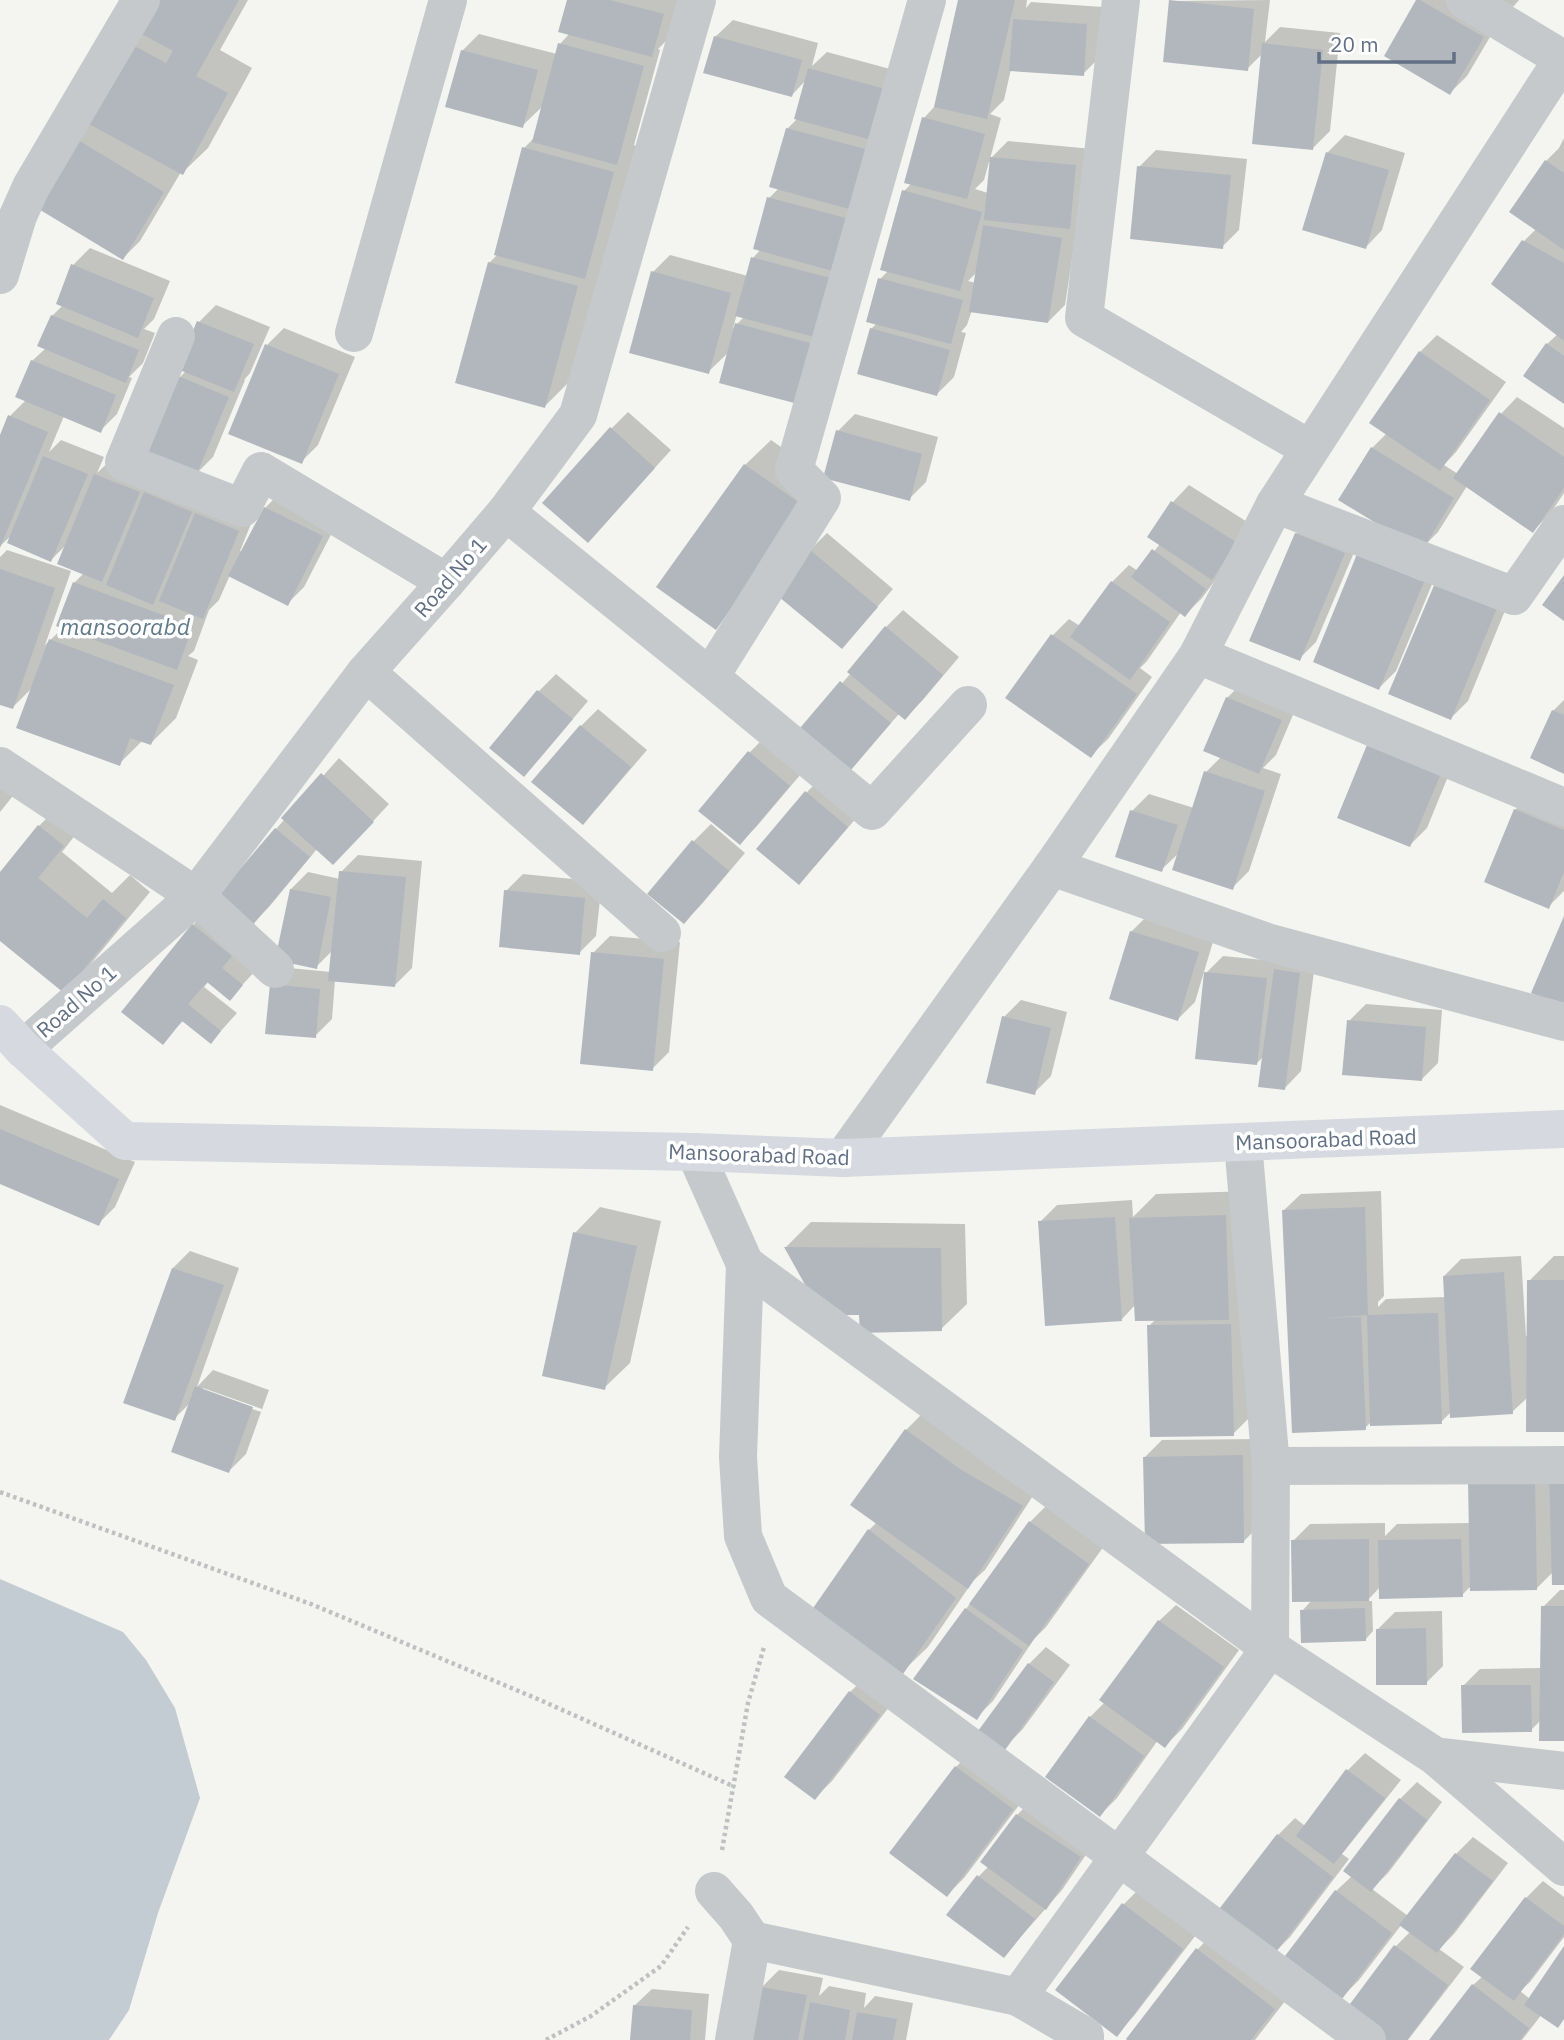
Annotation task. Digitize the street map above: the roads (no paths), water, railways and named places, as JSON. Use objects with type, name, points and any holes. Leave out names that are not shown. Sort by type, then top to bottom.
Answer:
[{"type":"street","points":[[0,275],[18,216],[31,187],[141,0]]},
{"type":"street","points":[[354,333],[448,0]]},
{"type":"street","name":"Road No 1","points":[[11,1036],[196,896],[366,672],[506,512],[578,415],[697,0]]},
{"type":"street","points":[[710,677],[822,498],[794,470],[927,0]]},
{"type":"street","points":[[1121,0],[1084,318],[1310,449]]},
{"type":"street","points":[[843,1158],[1052,867],[1198,655],[1275,504],[1564,58],[1465,0]]},
{"type":"street","points":[[176,336],[124,462],[242,508],[261,471],[446,582]]},
{"type":"street","points":[[1275,504],[1514,596],[1564,524]]},
{"type":"street","points":[[506,512],[872,811],[968,705]]},
{"type":"street","points":[[1198,655],[1564,807]]},
{"type":"street","points":[[366,672],[662,933]]},
{"type":"street","points":[[0,766],[196,896],[275,969]]},
{"type":"street","points":[[1052,867],[1267,942],[1564,1022]]},
{"type":"street","name":"Mansoorabad Road","points":[[11,1036],[125,1141],[695,1152],[843,1158],[1564,1129]]},
{"type":"street","points":[[1018,1997],[1270,1648],[1271,1466],[1243,1143]]},
{"type":"street","points":[[695,1152],[745,1264],[738,1457],[743,1536],[769,1598],[1367,2040]]},
{"type":"street","points":[[745,1264],[1270,1648],[1435,1756],[1564,1867]]},
{"type":"street","points":[[1271,1466],[1564,1465]]},
{"type":"street","points":[[1435,1756],[1564,1771]]},
{"type":"street","points":[[714,1891],[752,1940],[734,2040]]},
{"type":"street","points":[[752,1940],[1018,1997],[1085,2036],[1085,2040]]},
{"type":"water label","name":"mansoorabd","points":[[125,626]]}]
